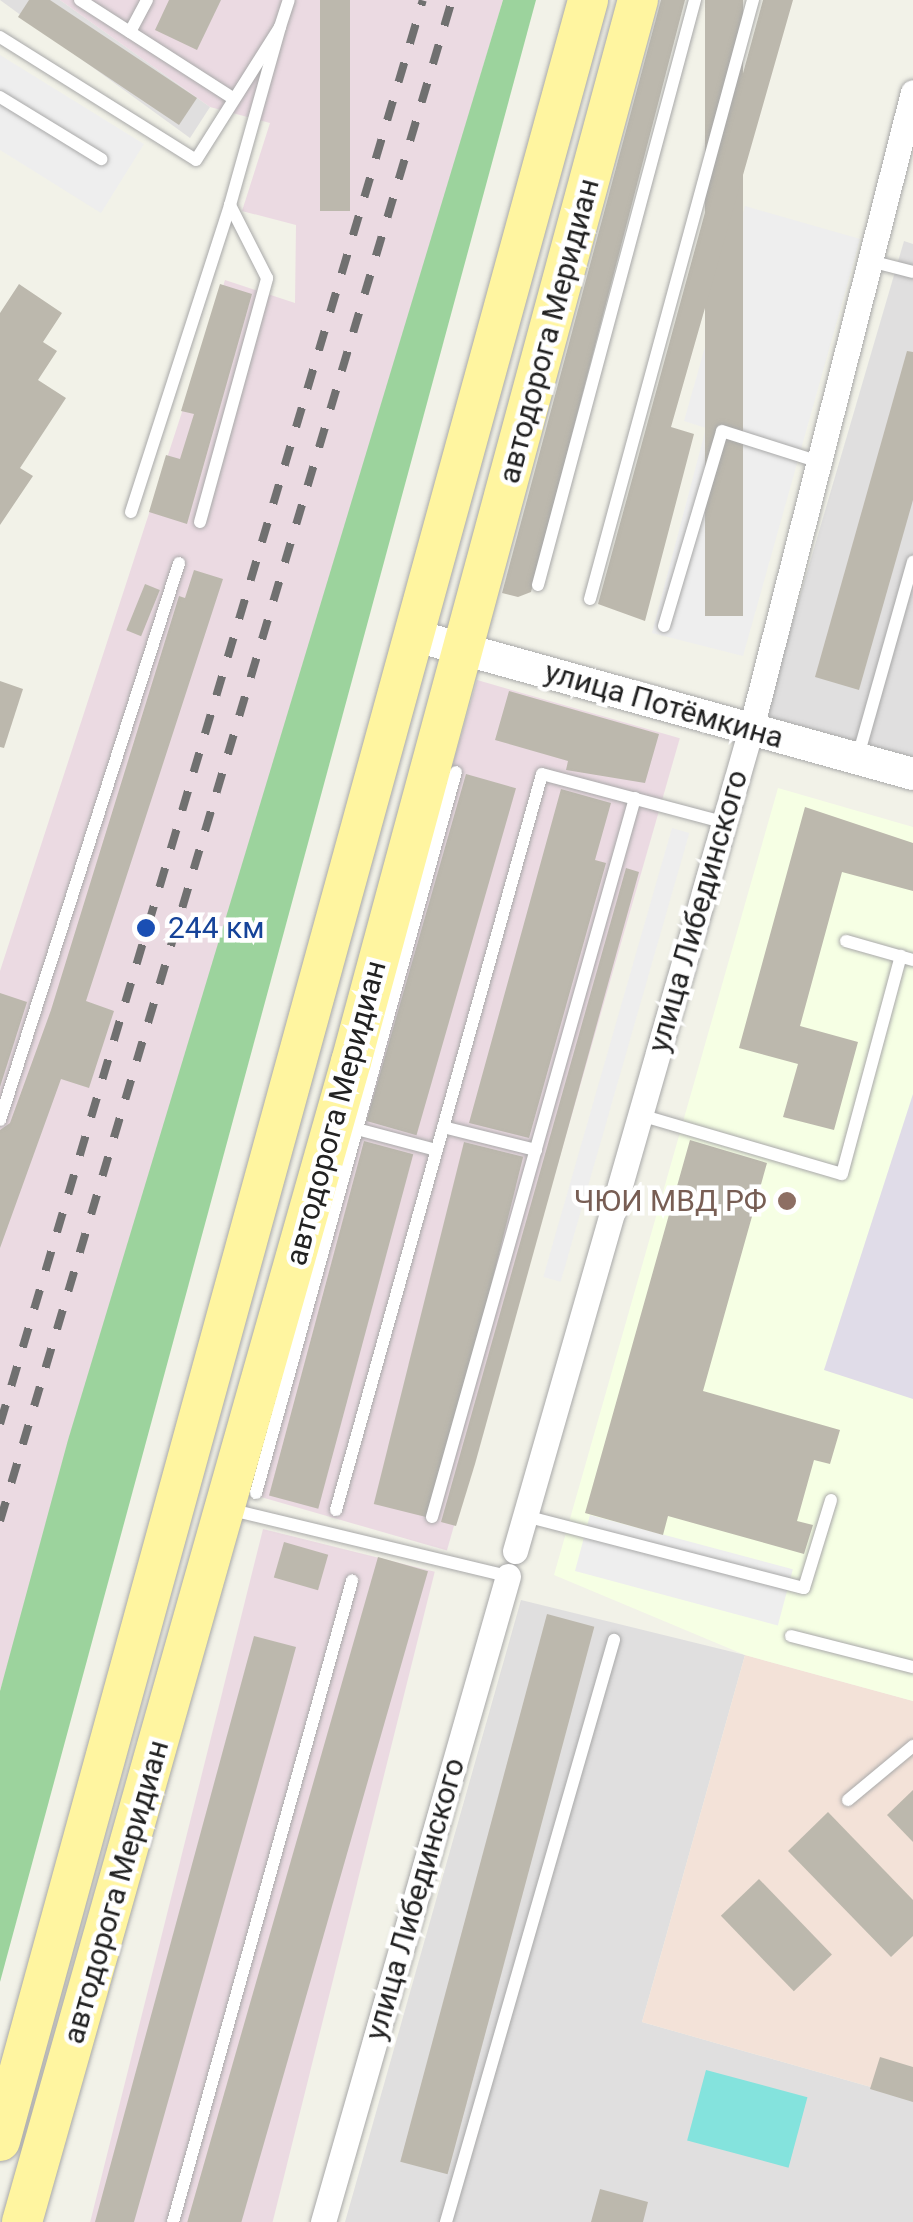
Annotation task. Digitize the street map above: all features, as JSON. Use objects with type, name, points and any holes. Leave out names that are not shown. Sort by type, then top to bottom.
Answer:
[{"type":"main road","name":"автодорога Меридиан","points":[[0,2142],[588,0]]},
{"type":"main road","name":"автодорога Меридиан","points":[[22,2222],[240,1501],[462,648],[638,0]]},
{"type":"street","name":"улица Либединского","points":[[323,2222],[751,728],[913,92]]},
{"type":"street","name":"улица Потёмкина","points":[[416,636],[913,774]]},
{"type":"lane","points":[[80,0],[234,98]]},
{"type":"lane","points":[[130,32],[147,0]]},
{"type":"lane","points":[[131,512],[230,205],[289,0]]},
{"type":"lane","points":[[538,584],[695,0]]},
{"type":"lane","points":[[590,599],[753,0]]},
{"type":"lane","points":[[0,37],[196,160],[280,27]]},
{"type":"lane","points":[[0,98],[102,159]]},
{"type":"lane","points":[[200,522],[267,278],[230,205]]},
{"type":"lane","points":[[870,261],[913,272]]},
{"type":"lane","points":[[664,626],[722,430],[819,462]]},
{"type":"lane","points":[[0,1120],[179,562]]},
{"type":"lane","points":[[858,759],[913,562]]},
{"type":"lane","points":[[456,772],[240,1501],[511,1564]]},
{"type":"lane","points":[[336,1510],[542,774],[723,822]]},
{"type":"lane","points":[[432,1517],[634,798]]},
{"type":"lane","points":[[640,1115],[842,1174],[907,958],[846,941]]},
{"type":"lane","points":[[443,1126],[536,1150]]},
{"type":"lane","points":[[353,1128],[436,1150]]},
{"type":"lane","points":[[525,1516],[804,1588],[831,1500]]},
{"type":"lane","points":[[172,2222],[352,1581]]},
{"type":"lane","points":[[791,1636],[913,1667]]},
{"type":"lane","points":[[446,2222],[614,1640]]},
{"type":"lane","points":[[848,1800],[913,1746]]},
{"type":"shaded area","points":[[0,0],[60,0],[210,107],[190,138]]},
{"type":"shaded area","points":[[60,0],[503,0],[0,1691],[0,971],[225,280],[295,303],[296,225],[242,211],[270,123],[210,107]]},
{"type":"shaded area","points":[[0,55],[144,144],[101,213],[0,150]]},
{"type":"shaded area","points":[[745,206],[860,239],[743,656],[652,633],[706,428],[684,421]]},
{"type":"shaded area","points":[[904,241],[913,244],[913,757],[765,716]]},
{"type":"shaded area","points":[[477,680],[680,738],[447,1550],[244,1492]]},
{"type":"shaded area","name":"ЧЮИ МВД РФ","points":[[778,788],[913,827],[913,1701],[745,1655],[554,1575]]},
{"type":"shaded area","points":[[672,828],[689,833],[561,1282],[543,1277]]},
{"type":"shaded area","points":[[913,1094],[913,1399],[824,1370]]},
{"type":"shaded area","points":[[590,1515],[793,1569],[778,1625],[575,1571]]},
{"type":"shaded area","points":[[263,1529],[435,1572],[273,2222],[90,2222]]},
{"type":"shaded area","points":[[521,1600],[745,1655],[642,2022],[913,2099],[913,2222],[345,2222]]},
{"type":"shaded area","points":[[745,1655],[913,1701],[913,2099],[642,2022]]},
{"type":"shaded area","points":[[706,2070],[807,2097],[789,2168],[687,2141]]},
{"type":"green space","points":[[503,0],[536,0],[0,1982],[0,1691],[68,1440]]},
{"type":"building","points":[[29,0],[50,0],[197,98],[179,125],[18,17]]},
{"type":"building","points":[[169,0],[221,0],[197,50],[155,30]]},
{"type":"building","points":[[320,0],[350,0],[350,211],[320,211]]},
{"type":"building","points":[[661,0],[685,0],[531,592],[518,597],[502,593]]},
{"type":"building","points":[[705,0],[743,0],[743,616],[705,616]]},
{"type":"building","points":[[763,0],[793,0],[671,427],[694,434],[645,621],[598,604]]},
{"type":"building","points":[[19,284],[62,313],[43,342],[57,351],[38,380],[66,398],[20,468],[33,476],[0,525],[0,313]]},
{"type":"building","points":[[220,284],[252,294],[187,524],[149,512],[166,455],[180,459],[194,414],[181,411]]},
{"type":"building","points":[[907,351],[913,352],[913,500],[859,690],[815,677]]},
{"type":"building","points":[[194,570],[223,579],[86,1001],[114,1011],[89,1088],[61,1079],[0,1248],[0,1130],[10,1123],[51,1010],[179,596],[185,598]]},
{"type":"building","points":[[145,584],[160,590],[141,636],[126,630]]},
{"type":"building","points":[[0,681],[23,689],[4,748],[0,747]]},
{"type":"building","points":[[509,691],[659,734],[645,783],[566,770],[568,761],[495,740]]},
{"type":"building","points":[[466,774],[516,788],[416,1135],[366,1121]]},
{"type":"building","points":[[561,789],[611,803],[595,860],[606,863],[529,1138],[469,1123]]},
{"type":"building","points":[[805,807],[913,843],[913,891],[842,872],[800,1026],[858,1042],[834,1130],[783,1117],[798,1064],[739,1048]]},
{"type":"building","points":[[626,868],[639,872],[475,1464],[456,1526],[441,1522]]},
{"type":"building","points":[[0,993],[27,1002],[0,1087]]},
{"type":"building","points":[[690,1140],[767,1163],[703,1391],[840,1430],[830,1464],[814,1460],[797,1521],[813,1525],[804,1554],[668,1516],[663,1535],[585,1513]]},
{"type":"building","points":[[364,1141],[413,1154],[318,1509],[269,1495]]},
{"type":"building","points":[[464,1142],[523,1157],[433,1519],[374,1504]]},
{"type":"building","points":[[284,1542],[328,1555],[318,1590],[274,1578]]},
{"type":"building","points":[[378,1557],[428,1571],[241,2222],[187,2222]]},
{"type":"building","points":[[547,1614],[594,1627],[448,2174],[400,2162]]},
{"type":"building","points":[[254,1636],[296,1647],[134,2222],[95,2222]]},
{"type":"building","points":[[913,1790],[913,1842],[887,1815]]},
{"type":"building","points":[[828,1812],[913,1900],[913,1936],[891,1957],[788,1851]]},
{"type":"building","points":[[759,1879],[832,1955],[794,1991],[721,1916]]},
{"type":"building","points":[[880,2057],[913,2067],[913,2102],[870,2089]]},
{"type":"building","points":[[600,2189],[648,2202],[643,2222],[591,2222]]},
{"type":"railway","points":[[0,1424],[423,0]]},
{"type":"railway","points":[[0,1521],[452,0]]},
{"type":"place","name":"244 км","points":[[146,928]]},
{"type":"place","name":"ЧЮИ МВД РФ","points":[[787,1201]]}]
